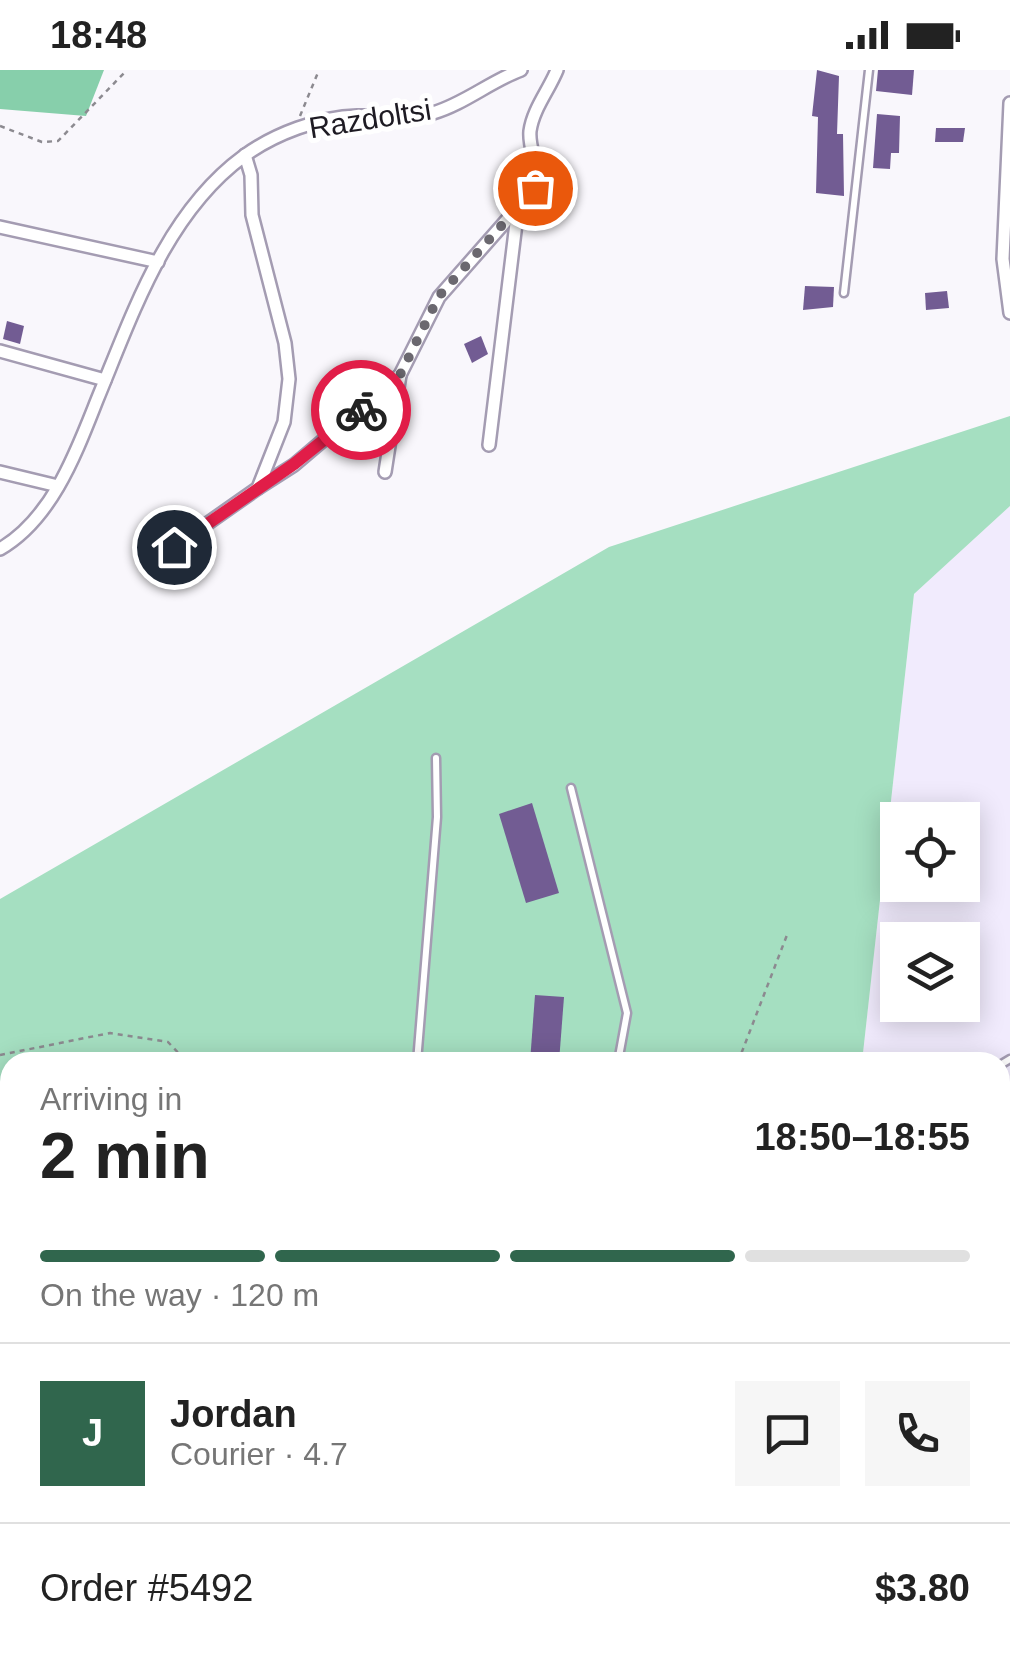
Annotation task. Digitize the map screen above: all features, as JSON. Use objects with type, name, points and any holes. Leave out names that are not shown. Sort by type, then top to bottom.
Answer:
[{"type":"street","name":"Razdoltsi","points":[[0,549],[27,531],[58,486],[158,262],[182,219],[245,155],[293,131],[352,116],[432,114],[521,70]]},
{"type":"street","points":[[385,472],[400,375],[439,296],[535,188],[539,175],[530,128],[558,70]]},
{"type":"street","points":[[1010,103],[1004,259],[1010,313]]},
{"type":"street","points":[[245,155],[251,176],[252,216],[289,379],[284,422],[258,488]]},
{"type":"street","points":[[489,445],[518,207]]},
{"type":"street","points":[[0,227],[158,262]]},
{"type":"street","points":[[0,351],[106,380]]},
{"type":"street","points":[[174,547],[294,464],[400,375]]},
{"type":"street","points":[[0,472],[58,486]]},
{"type":"lane","points":[[844,294],[868,70]]},
{"type":"lane","points":[[418,1052],[437,818],[436,758]]},
{"type":"lane","points":[[571,788],[627,1013],[620,1052]]},
{"type":"path","points":[[0,126],[42,142],[58,141],[126,70]]},
{"type":"path","points":[[293,131],[319,70]]},
{"type":"path","points":[[742,1052],[787,935]]},
{"type":"path","points":[[15,1052],[110,1033],[168,1042],[178,1052]]},
{"type":"shaded area","points":[[1010,506],[1010,1052],[863,1052],[880,900],[980,902],[980,802],[891,802],[914,594]]},
{"type":"green space","points":[[0,70],[104,70],[86,116],[0,109]]},
{"type":"green space","points":[[1010,416],[1010,506],[914,594],[891,802],[880,802],[880,900],[863,1052],[0,1052],[0,899],[609,547]]},
{"type":"building","points":[[817,70],[839,76],[837,134],[843,134],[844,196],[816,193],[818,117],[812,116]]},
{"type":"building","points":[[878,70],[914,70],[912,95],[876,91]]},
{"type":"building","points":[[877,114],[900,116],[899,153],[891,153],[890,169],[873,168]]},
{"type":"building","points":[[936,128],[965,128],[963,142],[935,142]]},
{"type":"building","points":[[805,286],[834,287],[833,307],[803,310]]},
{"type":"building","points":[[947,291],[949,308],[926,310],[925,293]]},
{"type":"building","points":[[7,321],[24,326],[20,344],[3,339]]},
{"type":"building","points":[[481,336],[488,354],[472,363],[464,344]]},
{"type":"building","points":[[532,803],[559,893],[526,903],[499,814]]},
{"type":"building","points":[[535,995],[564,997],[560,1052],[531,1052]]},
{"type":"way so far","points":[[361,410],[400,375],[439,296],[535,188]]},
{"type":"route","points":[[174,547],[294,464],[361,410]]}]
